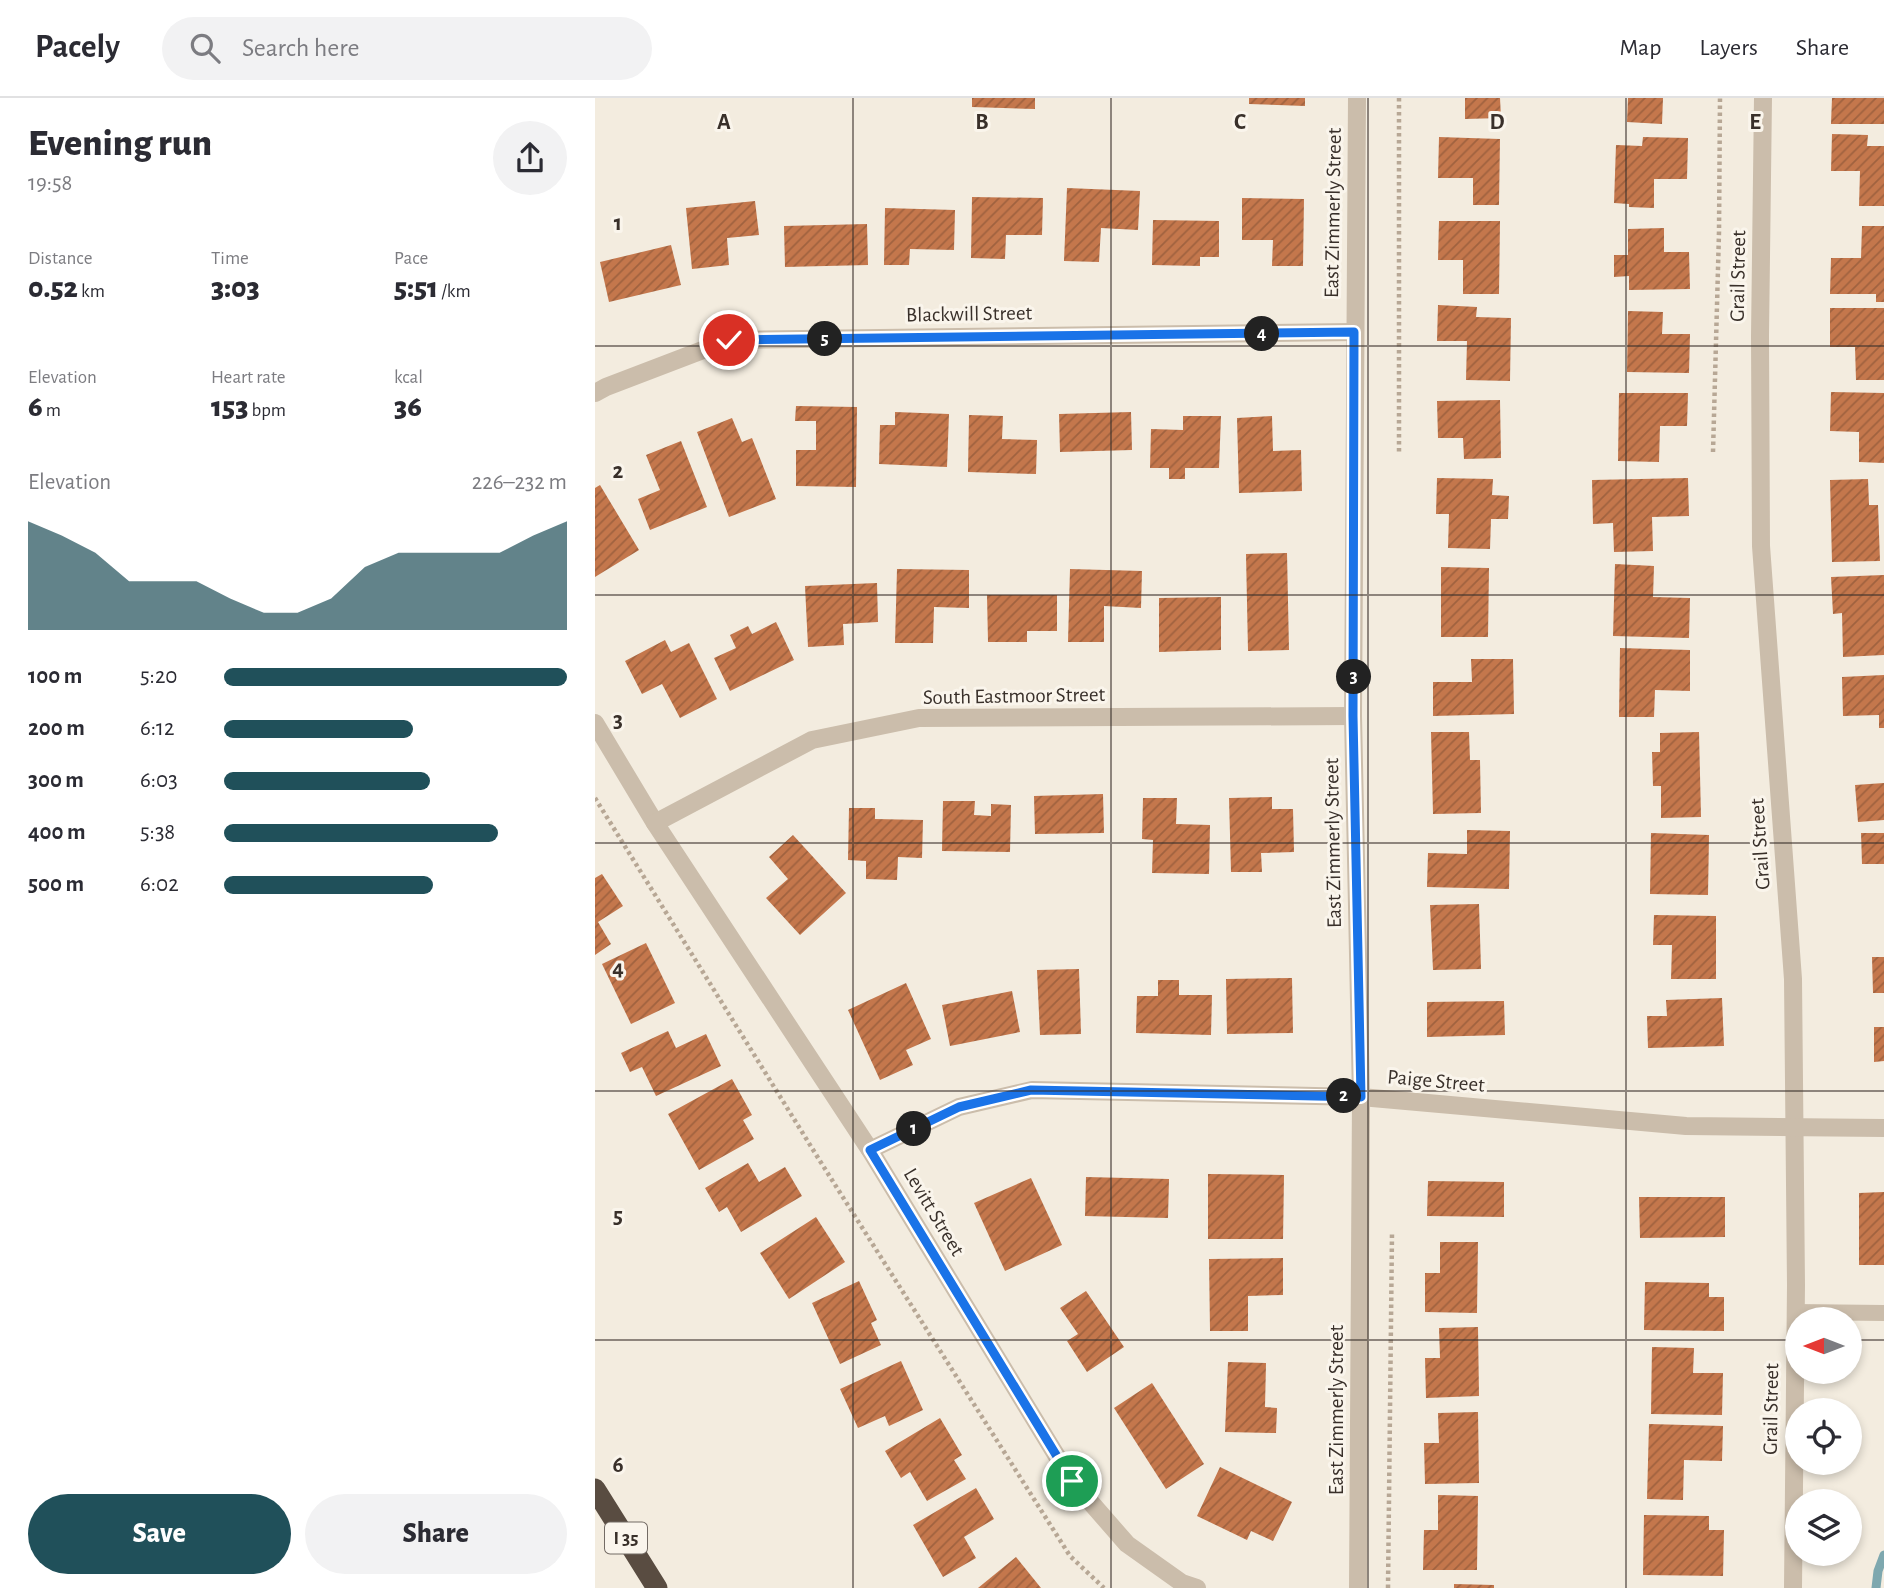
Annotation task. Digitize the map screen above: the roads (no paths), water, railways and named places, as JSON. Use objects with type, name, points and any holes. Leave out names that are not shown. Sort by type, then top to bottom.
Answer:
[{"type":"highway","name":"I 35","points":[[595,1489],[657,1588]]},
{"type":"street","name":"East Zimmerly Street","points":[[1357,98],[1353,716],[1361,1097],[1358,1588]]},
{"type":"street","name":"Grail Street","points":[[1763,98],[1761,546],[1793,979],[1795,1307]]},
{"type":"street","name":"Blackwill Street","points":[[595,393],[729,340],[1354,332]]},
{"type":"street","name":"South Eastmoor Street","points":[[655,823],[812,740],[919,718],[1353,716]]},
{"type":"street","name":"Levitt Street","points":[[595,723],[655,823],[870,1150],[1072,1481],[1127,1544],[1182,1583],[1196,1588]]},
{"type":"street","name":"Paige Street","points":[[870,1150],[959,1107],[1031,1090],[1361,1097],[1686,1126],[1884,1128]]},
{"type":"street","name":"Grail Street","points":[[1793,1588],[1794,1384]]},
{"type":"lane","points":[[1862,1313],[1884,1313]]},
{"type":"waterway","points":[[1876,1588],[1884,1555]]}]
